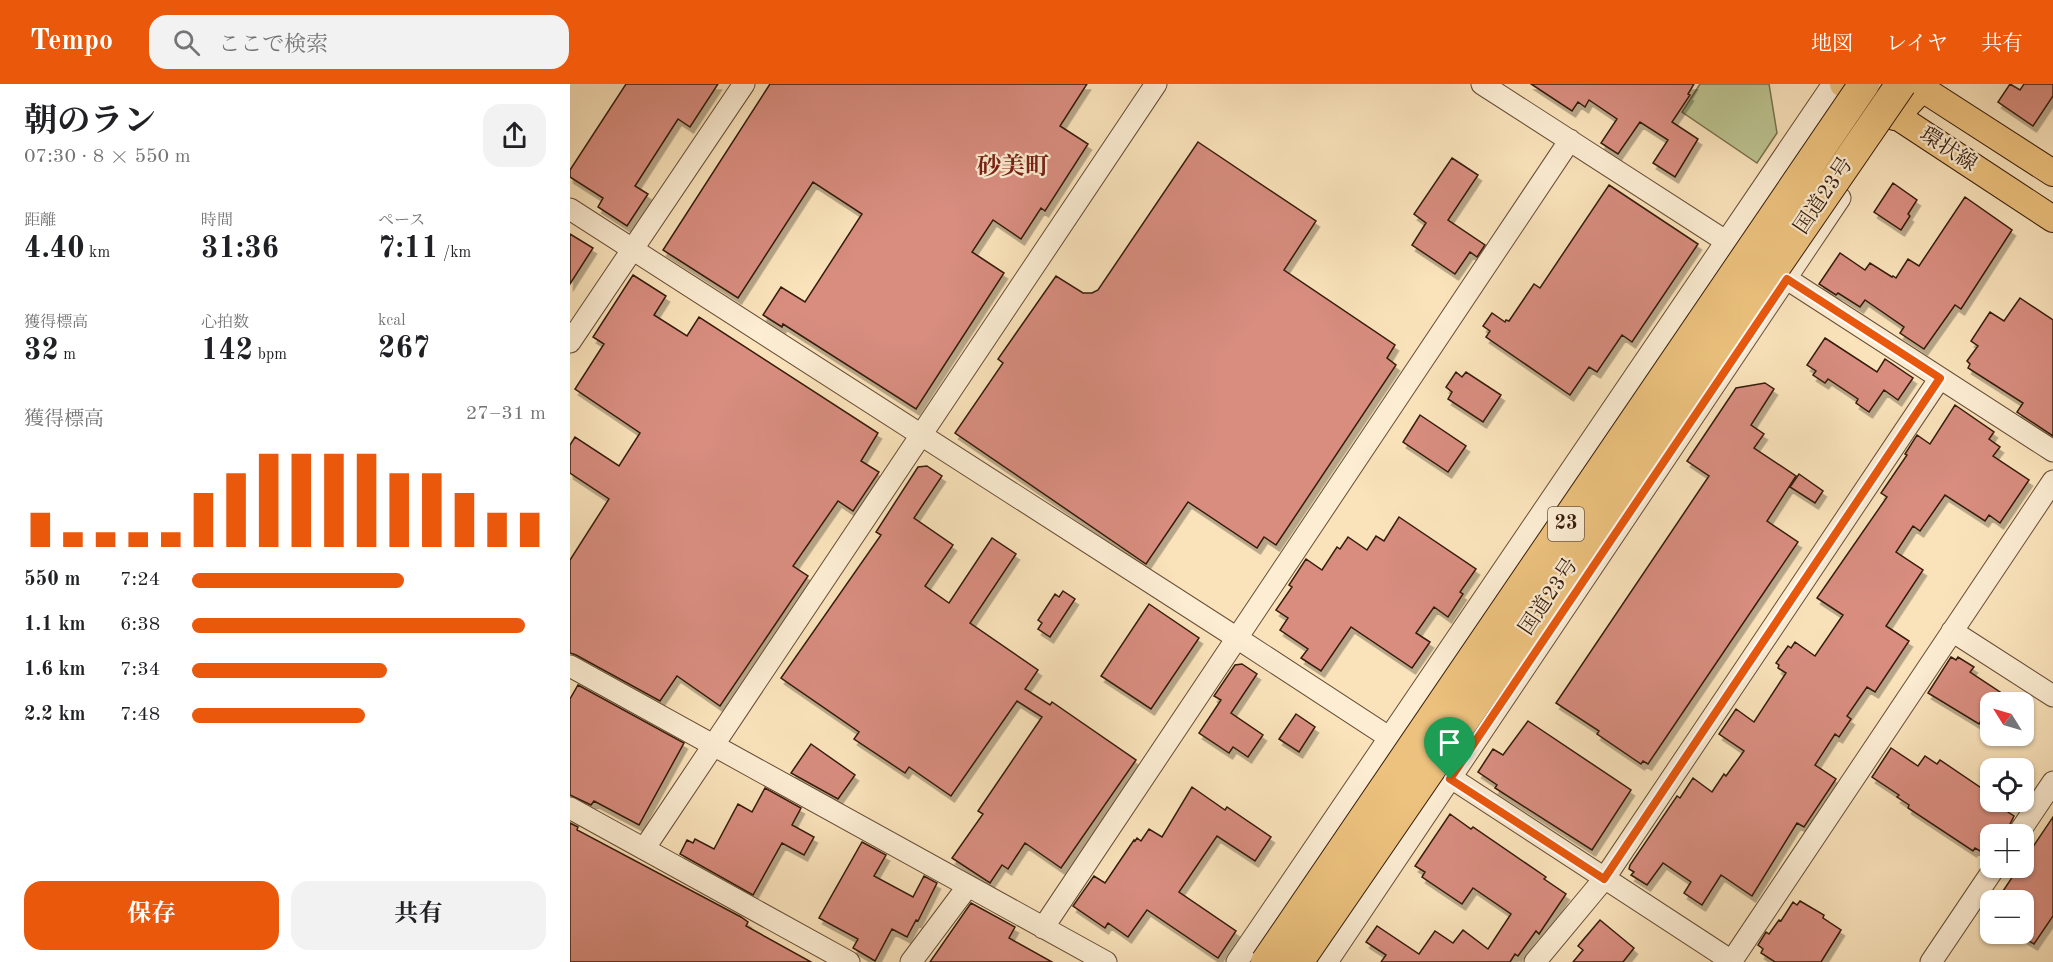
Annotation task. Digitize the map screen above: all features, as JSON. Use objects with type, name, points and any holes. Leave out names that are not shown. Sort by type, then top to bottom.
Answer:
[{"type":"highway","name":"国道23号","points":[[1266,962],[1622,443],[1864,84]]},
{"type":"highway","points":[[1894,115],[1915,85]]},
{"type":"highway","name":"国道23号","points":[[1299,962],[1915,85]]},
{"type":"main road","name":"環状線","points":[[1843,84],[2053,219]]},
{"type":"main road","name":"環状線","points":[[1915,85],[2053,173]]},
{"type":"street","points":[[570,342],[744,84]]},
{"type":"street","points":[[644,849],[1156,84]]},
{"type":"street","points":[[1482,84],[1727,242]]},
{"type":"street","points":[[1237,962],[1833,84]]},
{"type":"street","points":[[1327,962],[1787,279],[1894,115]]},
{"type":"street","points":[[1043,928],[1570,140]]},
{"type":"street","points":[[570,209],[1391,737],[1450,779],[1732,962],[2053,481]]},
{"type":"street","points":[[1787,279],[2053,451]]},
{"type":"street","points":[[1535,962],[1604,879],[1940,378]]},
{"type":"street","points":[[1952,632],[2053,696]]},
{"type":"street","points":[[570,666],[1106,962]]},
{"type":"street","points":[[2025,824],[2053,782]]},
{"type":"street","points":[[570,808],[849,962]]},
{"type":"street","points":[[1931,962],[1988,878]]},
{"type":"street","points":[[911,962],[968,886]]},
{"type":"green space","points":[[1700,84],[1769,84],[1777,133],[1757,163],[1682,112]]},
{"type":"building","points":[[626,84],[718,84],[690,127],[678,119],[635,186],[648,194],[627,226],[598,207],[603,198],[570,177],[570,170]]},
{"type":"building","points":[[770,84],[1087,84],[1060,126],[1088,144],[1045,211],[1041,208],[1021,239],[993,220],[972,252],[1004,273],[916,409],[783,324],[782,327],[763,315],[781,287],[805,302],[862,214],[813,182],[738,298],[663,250]]},
{"type":"building","points":[[1531,84],[1694,84],[1688,94],[1690,95],[1672,122],[1698,139],[1675,177],[1653,163],[1668,140],[1640,122],[1618,154],[1601,143],[1617,119],[1589,100],[1585,107],[1578,102],[1572,111]]},
{"type":"building","points":[[2010,84],[2020,90],[2024,84],[2053,84],[2053,96],[2033,126],[1998,102]]},
{"type":"building","points":[[1198,142],[1316,221],[1284,270],[1395,345],[1387,358],[1396,365],[1276,545],[1264,537],[1257,548],[1188,502],[1146,564],[955,433],[1003,363],[998,359],[1056,276],[1083,293],[1098,290]]},
{"type":"building","points":[[1452,158],[1478,175],[1448,220],[1485,245],[1477,257],[1470,252],[1455,274],[1412,245],[1426,223],[1414,214]]},
{"type":"building","points":[[1893,183],[1917,200],[1901,230],[1874,212]]},
{"type":"building","points":[[1609,185],[1698,244],[1632,342],[1622,335],[1597,372],[1589,367],[1570,395],[1486,337],[1490,331],[1483,326],[1492,313],[1505,322],[1509,321],[1534,284],[1540,288]]},
{"type":"building","points":[[1965,197],[2012,230],[1961,309],[1955,305],[1924,349],[1900,333],[1904,327],[1865,300],[1860,307],[1819,284],[1840,253],[1865,270],[1870,263],[1896,278],[1908,259],[1919,266]]},
{"type":"building","points":[[570,234],[593,248],[570,284]]},
{"type":"building","points":[[633,275],[666,296],[654,315],[687,336],[699,317],[878,433],[861,461],[879,472],[853,511],[838,501],[793,566],[808,576],[720,706],[677,676],[660,701],[570,653],[570,560],[609,499],[570,473],[570,445],[575,437],[619,466],[640,433],[575,389],[604,344],[593,337]]},
{"type":"building","points":[[2020,298],[2053,320],[2053,436],[2017,412],[2023,403],[1968,368],[1970,364],[1967,361],[1978,346],[1971,341],[1990,312],[2004,321]]},
{"type":"building","points":[[1825,338],[1877,372],[1885,359],[1913,378],[1898,400],[1884,390],[1869,412],[1856,403],[1858,399],[1828,379],[1825,383],[1813,375],[1816,371],[1807,365]]},
{"type":"building","points":[[1456,372],[1462,377],[1466,372],[1501,395],[1483,422],[1448,399],[1452,392],[1446,387]]},
{"type":"building","points":[[1765,383],[1774,389],[1751,425],[1764,434],[1754,448],[1796,476],[1767,521],[1798,542],[1648,764],[1643,761],[1641,764],[1597,734],[1599,731],[1556,703],[1709,476],[1687,461],[1736,388]]},
{"type":"building","points":[[1955,405],[1994,432],[1989,439],[2000,447],[1993,456],[2029,480],[2000,523],[1989,515],[1985,521],[1945,495],[1920,531],[1913,526],[1896,552],[1923,570],[1886,626],[1909,641],[1875,692],[1867,687],[1847,716],[1851,719],[1839,737],[1835,734],[1815,765],[1836,779],[1804,827],[1797,823],[1752,896],[1721,875],[1702,905],[1684,893],[1691,882],[1663,863],[1647,885],[1631,875],[1634,872],[1629,869],[1630,865],[1677,796],[1680,798],[1693,778],[1712,792],[1744,751],[1719,734],[1736,709],[1754,722],[1786,673],[1778,668],[1779,665],[1776,663],[1788,646],[1791,648],[1795,642],[1815,656],[1843,615],[1817,598],[1887,497],[1881,493],[1907,455],[1905,454],[1917,435],[1930,444]]},
{"type":"building","points":[[1420,415],[1466,446],[1448,472],[1403,442]]},
{"type":"building","points":[[927,466],[942,476],[914,518],[953,545],[925,586],[949,603],[992,538],[1016,554],[970,623],[1038,670],[1025,689],[1050,705],[1052,702],[1136,760],[1061,868],[1025,843],[1008,869],[1002,865],[990,883],[952,858],[983,814],[978,811],[1042,717],[1017,701],[951,796],[909,767],[905,773],[854,739],[859,732],[781,678],[881,535],[876,532],[918,467]]},
{"type":"building","points":[[1799,474],[1823,491],[1815,503],[1790,487]]},
{"type":"building","points":[[1399,517],[1476,569],[1460,592],[1463,594],[1448,617],[1434,607],[1416,633],[1430,642],[1412,668],[1351,627],[1321,671],[1301,658],[1308,649],[1280,630],[1288,618],[1276,610],[1292,587],[1289,585],[1306,559],[1322,570],[1337,547],[1340,549],[1348,537],[1367,550],[1376,536],[1384,541]]},
{"type":"building","points":[[1063,591],[1075,599],[1050,637],[1038,629],[1042,623],[1038,620],[1055,594],[1059,597]]},
{"type":"building","points":[[1149,604],[1199,638],[1151,709],[1101,676]]},
{"type":"building","points":[[1951,657],[1956,660],[1958,657],[1974,667],[1970,672],[2000,692],[1980,692],[1979,724],[1928,693]]},
{"type":"building","points":[[1242,664],[1257,674],[1231,713],[1263,735],[1248,757],[1233,747],[1229,753],[1199,733],[1221,700],[1214,696],[1235,665]]},
{"type":"building","points":[[578,685],[684,743],[639,825],[594,801],[591,805],[570,795],[570,699]]},
{"type":"building","points":[[1296,714],[1315,727],[1299,752],[1279,739]]},
{"type":"building","points":[[1528,721],[1631,790],[1592,850],[1495,788],[1497,785],[1478,772],[1493,749],[1503,755]]},
{"type":"building","points":[[811,744],[855,775],[838,799],[791,773]]},
{"type":"building","points":[[1891,748],[1918,766],[1925,756],[1937,764],[1940,760],[1980,787],[1980,812],[2008,812],[2014,816],[2010,824],[1980,824],[1980,851],[1975,848],[1973,851],[1908,808],[1909,805],[1897,797],[1899,795],[1872,777]]},
{"type":"building","points":[[1192,787],[1225,810],[1227,807],[1271,837],[1255,861],[1217,836],[1179,892],[1236,931],[1218,958],[1147,910],[1128,937],[1108,923],[1105,928],[1073,906],[1094,876],[1105,883],[1134,840],[1137,838],[1141,841],[1149,829],[1162,837]]},
{"type":"building","points":[[765,788],[801,808],[792,825],[814,837],[804,855],[782,843],[753,895],[680,854],[687,840],[693,843],[695,839],[714,849],[738,804],[752,812]]},
{"type":"building","points":[[1450,814],[1546,877],[1544,879],[1566,894],[1539,934],[1536,931],[1518,956],[1515,954],[1510,962],[1381,962],[1386,955],[1366,942],[1377,926],[1419,954],[1435,931],[1453,943],[1463,930],[1488,949],[1511,914],[1473,888],[1462,904],[1422,877],[1425,872],[1415,866]]},
{"type":"building","points":[[2053,817],[2053,916],[2034,944],[2034,890],[2004,890],[2012,878],[2034,878],[2034,845]]},
{"type":"building","points":[[570,823],[578,827],[577,830],[741,917],[748,922],[746,926],[811,962],[570,962]]},
{"type":"building","points":[[862,842],[886,855],[874,876],[913,897],[924,876],[937,883],[918,921],[916,920],[907,937],[892,929],[875,961],[853,948],[858,939],[819,918]]},
{"type":"building","points":[[1800,901],[1824,915],[1823,918],[1841,930],[1821,962],[1775,962],[1761,953],[1763,949],[1758,945],[1766,932],[1769,934],[1779,920],[1781,921],[1793,902],[1797,905]]},
{"type":"building","points":[[971,903],[1015,927],[1009,938],[1052,962],[930,962]]},
{"type":"building","points":[[1600,920],[1634,948],[1623,962],[1573,962],[1583,950],[1578,946]]},
{"type":"district","name":"砂美町","points":[[1013,168]]},
{"type":"route","points":[[1787,279],[1940,378],[1604,879],[1450,779],[1787,279]]}]
